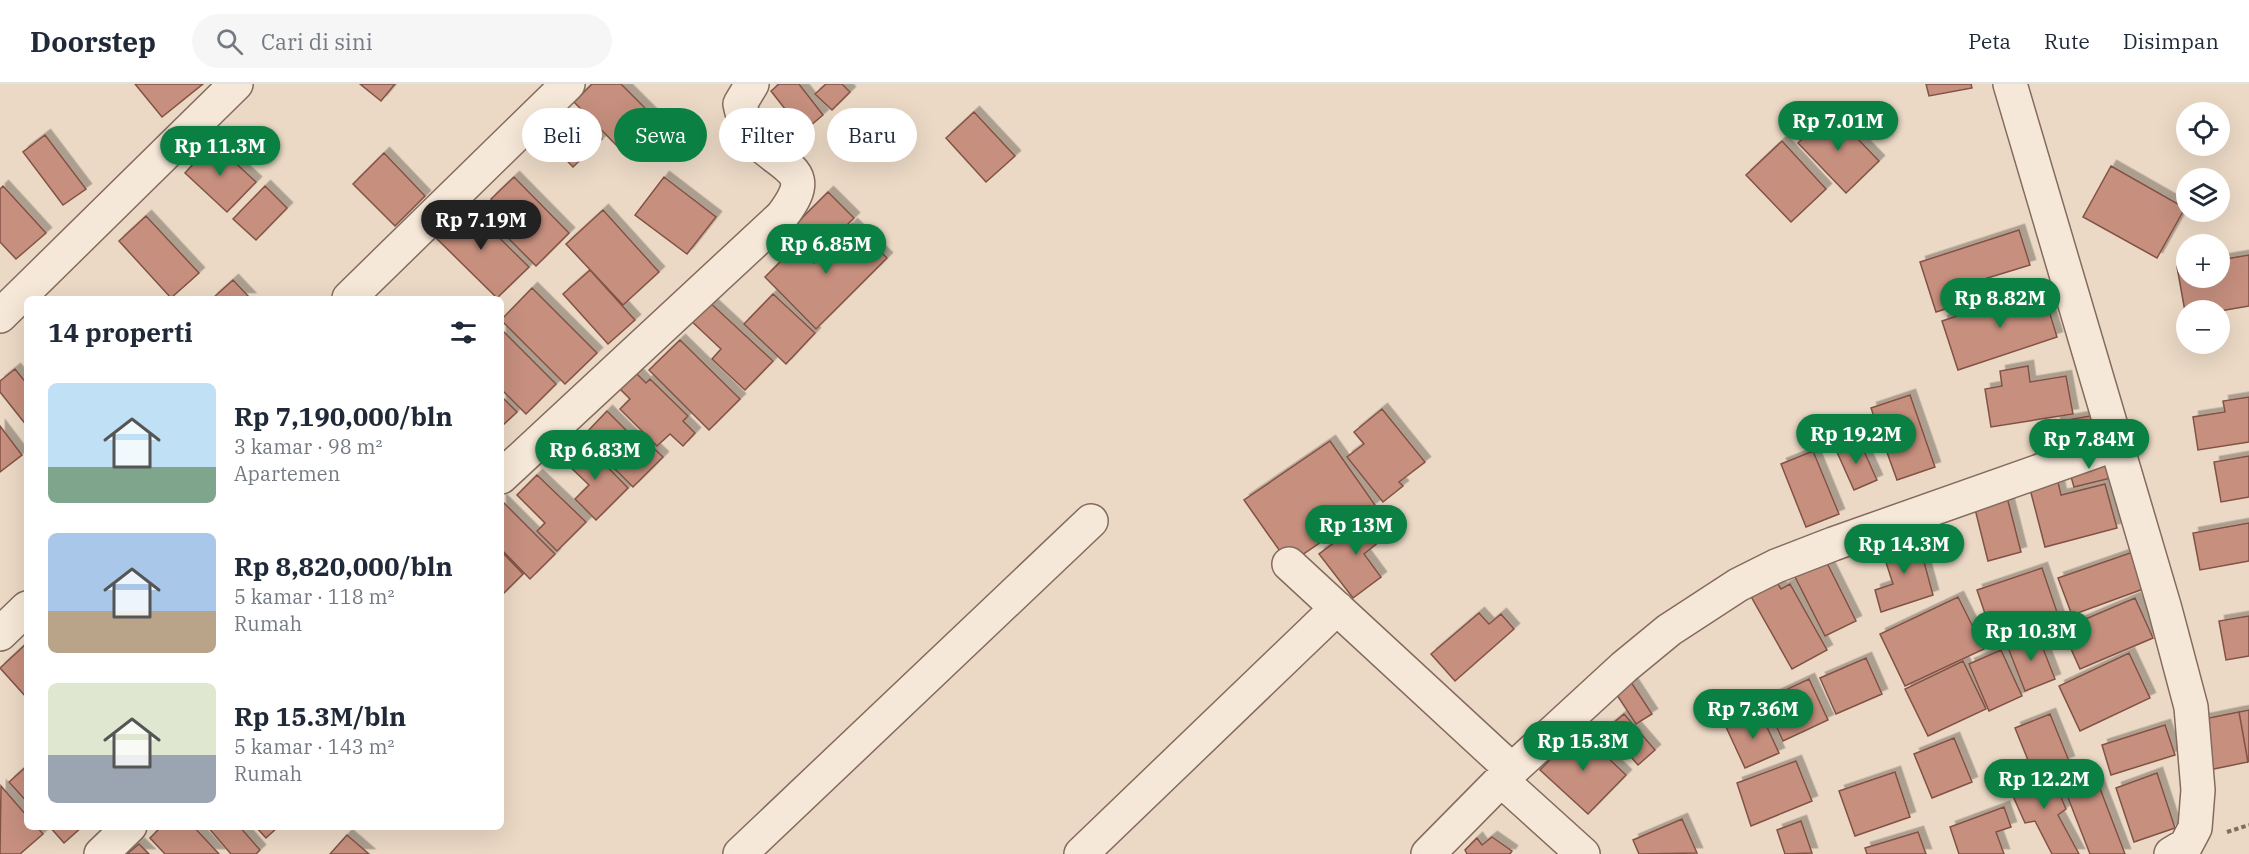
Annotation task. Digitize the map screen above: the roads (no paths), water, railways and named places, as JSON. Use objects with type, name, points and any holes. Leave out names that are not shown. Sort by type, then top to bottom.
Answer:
[{"type":"street","points":[[0,316],[236,84]]},
{"type":"street","points":[[351,296],[568,84]]},
{"type":"street","points":[[504,474],[782,216],[795,198],[798,180],[791,167],[761,145],[743,121],[740,104],[752,84]]},
{"type":"street","points":[[2010,84],[2191,707],[2198,790],[2195,828],[2186,845],[2171,854]]},
{"type":"street","points":[[1428,854],[1507,775],[1651,645],[1738,585],[1776,566],[1833,544],[2116,444]]},
{"type":"street","points":[[740,854],[1091,521]]},
{"type":"street","points":[[1289,564],[1507,775],[1583,854]]},
{"type":"street","points":[[1081,854],[1337,608]]},
{"type":"street","points":[[0,634],[24,611]]},
{"type":"street","points":[[101,854],[126,830]]}]
